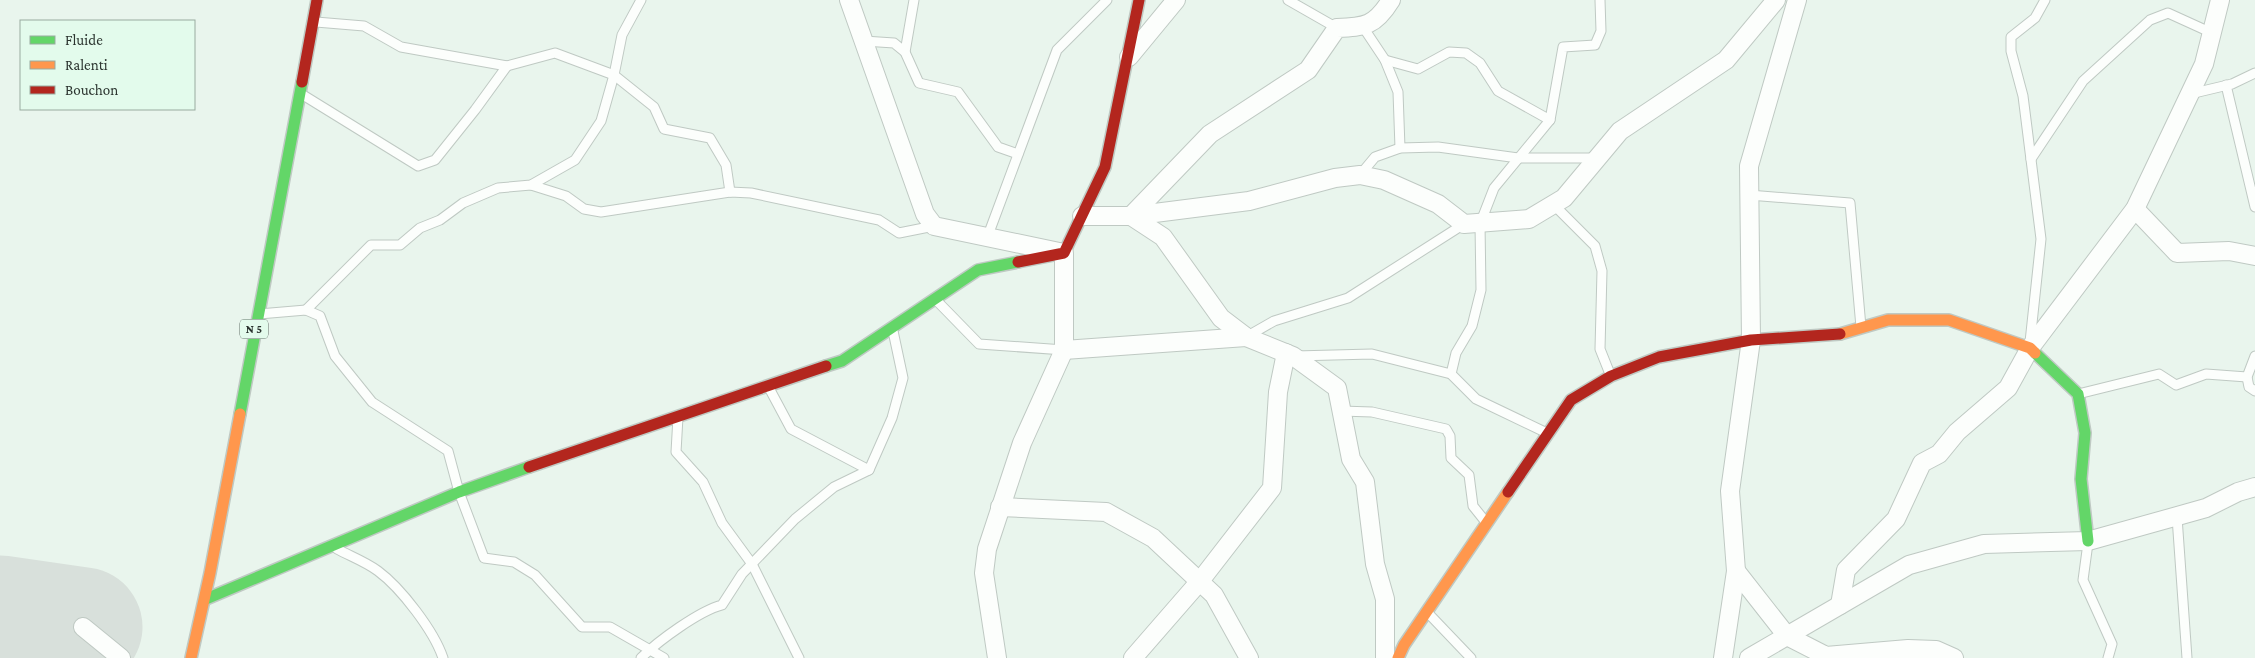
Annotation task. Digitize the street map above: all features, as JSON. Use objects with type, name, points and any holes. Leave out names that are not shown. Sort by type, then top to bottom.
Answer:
[{"type":"main road","name":"N 5","points":[[191,658],[206,598],[257,314],[301,94],[317,0]]},
{"type":"main road","points":[[206,598],[459,492],[678,415],[842,361],[978,270],[1064,253],[1105,167],[1139,0]]},
{"type":"main road","points":[[1398,658],[1404,645],[1571,400],[1611,376],[1659,357],[1751,340],[1837,335],[1888,320],[1949,320],[2030,348],[2078,394],[2085,433],[2080,479],[2088,541]]},
{"type":"street","points":[[849,0],[925,214],[934,226],[1064,253],[1064,350],[1022,443],[987,549],[984,574],[997,658]]},
{"type":"street","points":[[1127,60],[1176,0]]},
{"type":"street","points":[[1131,216],[1210,134],[1308,70],[1337,28],[1363,27],[1383,12],[1391,0]]},
{"type":"street","points":[[1082,216],[1131,216],[1249,201],[1335,178],[1360,175],[1384,180],[1438,204],[1472,224],[1529,219],[1564,198],[1620,131],[1726,60],[1776,0]]},
{"type":"street","points":[[1724,658],[1736,571],[1730,492],[1751,340],[1749,166],[1797,0]]},
{"type":"street","points":[[1840,605],[1846,570],[1896,520],[1922,462],[1939,454],[1957,432],[2008,388],[2030,348],[2135,209],[2204,64],[2220,0]]},
{"type":"street","points":[[2135,209],[2177,253],[2229,251],[2255,256]]},
{"type":"street","points":[[1131,216],[1163,237],[1221,318],[1246,337],[1289,355],[1337,388],[1350,459],[1365,482],[1375,564],[1385,600],[1385,658]]},
{"type":"street","points":[[1064,350],[1246,337]]},
{"type":"street","points":[[1133,658],[1200,581],[1272,488],[1278,392],[1289,355]]},
{"type":"street","points":[[1749,658],[1909,565],[1984,544],[2088,541],[2206,508],[2238,492],[2255,487]]},
{"type":"street","points":[[1000,507],[1106,512],[1152,538],[1214,595],[1249,658]]},
{"type":"street","points":[[1736,571],[1787,636],[1826,656],[1875,655],[1908,649],[1936,650],[1954,658]]},
{"type":"street","points":[[83,628],[121,658]]},
{"type":"lane","points":[[531,185],[575,160],[602,121],[622,35],[641,0]]},
{"type":"lane","points":[[905,52],[914,0]]},
{"type":"lane","points":[[987,238],[1057,50],[1107,0]]},
{"type":"lane","points":[[1288,0],[1337,28]]},
{"type":"lane","points":[[1246,337],[1274,321],[1348,298],[1472,224],[1494,188],[1550,120],[1563,48],[1595,45],[1601,30],[1600,0]]},
{"type":"lane","points":[[2030,348],[2041,239],[2024,96],[2011,51],[2011,37],[2035,18],[2045,0]]},
{"type":"lane","points":[[2031,159],[2082,81],[2150,20],[2168,13],[2212,33]]},
{"type":"lane","points":[[313,22],[364,26],[402,47],[507,66],[555,53],[614,75],[654,107],[664,129],[710,138],[726,165],[730,192]]},
{"type":"lane","points":[[1363,27],[1385,60],[1398,92],[1400,148]]},
{"type":"lane","points":[[864,41],[894,43],[905,52],[919,82],[958,92],[998,147],[1018,154]]},
{"type":"lane","points":[[1385,60],[1418,68],[1448,52],[1466,53],[1480,63],[1498,91],[1550,120]]},
{"type":"lane","points":[[301,94],[418,166],[435,160],[507,66]]},
{"type":"lane","points":[[2190,94],[2226,85],[2255,73]]},
{"type":"lane","points":[[2226,85],[2255,206]]},
{"type":"lane","points":[[1360,175],[1375,157],[1400,148],[1438,147],[1518,158],[1598,158]]},
{"type":"lane","points":[[306,310],[371,245],[400,245],[420,228],[440,220],[463,203],[498,188],[531,185],[566,196],[584,210],[601,212],[730,192],[751,192],[879,220],[899,232],[934,226]]},
{"type":"lane","points":[[1749,195],[1850,203],[1861,327]]},
{"type":"lane","points":[[1554,204],[1595,246],[1602,271],[1600,349],[1611,376]]},
{"type":"lane","points":[[1451,374],[1456,353],[1472,326],[1481,290],[1472,224]]},
{"type":"lane","points":[[936,298],[979,344],[1064,350]]},
{"type":"lane","points":[[257,314],[306,310],[320,316],[335,356],[372,402],[448,451],[459,492],[484,558],[514,562],[535,575],[582,628],[610,627],[650,648],[664,658]]},
{"type":"lane","points":[[641,658],[650,648],[709,608],[722,605],[742,574],[795,520],[834,487],[869,470],[892,418],[903,378],[893,327]]},
{"type":"lane","points":[[1289,355],[1372,354],[1451,374],[1476,399],[1548,433]]},
{"type":"lane","points":[[2255,356],[2247,377],[2249,387],[2255,391]]},
{"type":"lane","points":[[2078,394],[2159,374],[2176,385],[2206,374],[2247,377]]},
{"type":"lane","points":[[768,386],[791,429],[869,470]]},
{"type":"lane","points":[[1341,411],[1372,412],[1446,429],[1450,436],[1450,458],[1469,475],[1473,506],[1487,523]]},
{"type":"lane","points":[[678,415],[676,452],[703,482],[722,523],[752,564],[799,658]]},
{"type":"lane","points":[[2176,517],[2187,658]]},
{"type":"lane","points":[[2088,541],[2083,580],[2112,644],[2108,658]]},
{"type":"lane","points":[[332,546],[376,570],[393,583],[437,641],[443,658]]},
{"type":"lane","points":[[1427,611],[1471,658]]},
{"type":"runway","points":[[0,615],[83,627]]},
{"type":"traffic: fast","points":[[240,414],[302,82]]},
{"type":"traffic: fast","points":[[826,366],[842,361],[978,270],[1018,262]]},
{"type":"traffic: fast","points":[[2035,353],[2078,394],[2085,433],[2081,479],[2088,541]]},
{"type":"traffic: fast","points":[[206,599],[459,492],[529,467]]},
{"type":"traffic: slow","points":[[1840,334],[1888,320],[1949,320],[2030,348],[2035,353]]},
{"type":"traffic: slow","points":[[191,658],[210,573],[240,414]]},
{"type":"traffic: slow","points":[[1398,658],[1404,645],[1508,492]]},
{"type":"traffic: jam","points":[[302,82],[317,0]]},
{"type":"traffic: jam","points":[[1018,262],[1064,253],[1105,167],[1139,0]]},
{"type":"traffic: jam","points":[[1508,492],[1571,400],[1611,376],[1659,357],[1751,340],[1840,334]]},
{"type":"traffic: jam","points":[[529,467],[826,366]]}]
